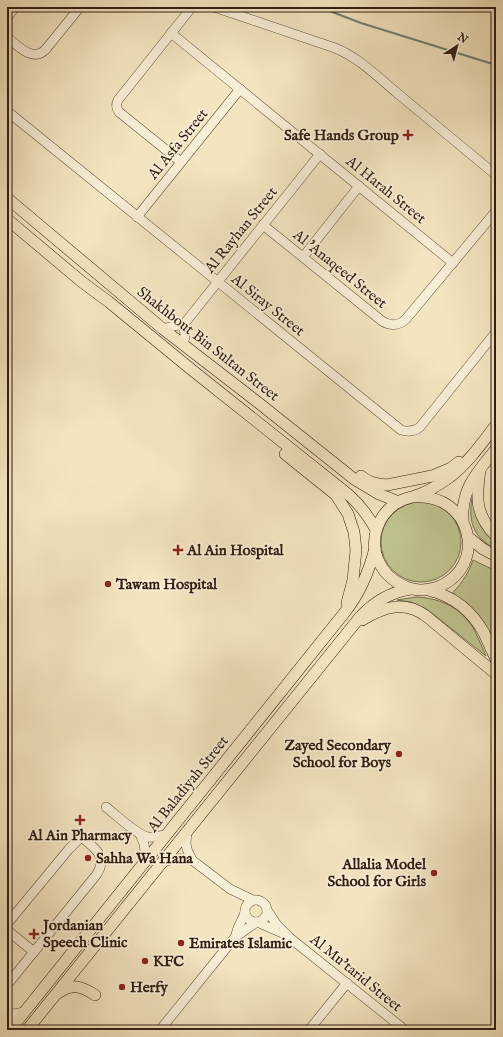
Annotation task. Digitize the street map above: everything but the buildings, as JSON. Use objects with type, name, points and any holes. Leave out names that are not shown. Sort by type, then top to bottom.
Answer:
[{"type":"main road","name":"Shakhbout Bin Sultan Street","points":[[7,198],[163,329],[362,485],[399,502]]},
{"type":"main road","name":"Shakhbout Bin Sultan Street","points":[[8,219],[74,276],[349,495],[364,511],[376,530]]},
{"type":"main road","points":[[8,219],[28,230],[77,267],[79,268],[82,266],[82,262]]},
{"type":"main road","points":[[103,298],[103,291],[109,292],[171,342],[208,364]]},
{"type":"main road","points":[[192,370],[199,383],[232,412],[336,495],[341,501],[351,523],[356,550],[353,580],[345,612]]},
{"type":"main road","points":[[260,404],[293,424],[365,479],[379,484],[387,485],[432,476],[451,468],[473,453]]},
{"type":"main road","points":[[414,497],[433,488],[459,470],[496,425]]},
{"type":"main road","points":[[463,521],[452,508],[442,501],[422,496],[406,498],[391,507],[379,522],[374,540],[378,561],[386,573],[397,583],[411,588],[419,590],[428,589],[450,580],[459,571],[465,561],[467,553],[468,537],[463,521],[462,508],[465,494],[471,480],[496,449]]},
{"type":"main road","points":[[481,468],[477,499],[486,524],[496,536]]},
{"type":"main road","points":[[468,537],[483,549],[496,556]]},
{"type":"main road","name":"Al Baladiyah Street","points":[[8,1030],[345,612],[357,596],[366,577],[375,548]]},
{"type":"main road","name":"Al Baladiyah Street","points":[[27,1030],[366,611],[379,600],[394,592],[411,588]]},
{"type":"main road","points":[[428,589],[449,598],[468,611],[484,633],[496,659]]},
{"type":"main road","points":[[353,626],[373,614],[388,608],[403,606],[413,608],[426,616],[496,674]]},
{"type":"main road","points":[[56,994],[75,986],[95,995]]},
{"type":"street","points":[[7,18],[16,7]]},
{"type":"street","points":[[7,37],[29,53],[34,55],[40,54],[46,49],[80,7]]},
{"type":"street","points":[[181,162],[120,112],[116,105],[118,100],[192,7]]},
{"type":"street","points":[[214,7],[340,50],[356,59],[496,175]]},
{"type":"street","name":"Al Harah Street","points":[[171,33],[453,263]]},
{"type":"street","name":"Al Asfa Street","points":[[137,217],[240,89]]},
{"type":"street","name":"Al Siray Street","points":[[7,111],[388,421],[404,431],[412,431],[420,427],[496,332]]},
{"type":"street","name":"Al Rayhan Street","points":[[184,324],[320,154]]},
{"type":"street","points":[[303,257],[359,186]]},
{"type":"street","name":"Al 'Anaqeed Street","points":[[263,225],[382,321],[394,325],[406,320],[496,211]]},
{"type":"street","points":[[163,329],[184,324],[185,337],[183,344]]},
{"type":"street","points":[[106,807],[140,834],[154,837],[167,834]]},
{"type":"street","points":[[160,1030],[236,936],[240,935],[257,922],[263,920],[267,910],[267,907],[263,902],[238,893],[223,884],[192,860],[186,843],[187,832]]},
{"type":"street","points":[[140,834],[146,849],[146,860]]},
{"type":"street","points":[[7,924],[69,849],[82,837],[100,854],[101,861],[99,871],[7,985]]},
{"type":"street","points":[[163,862],[174,858],[192,860]]},
{"type":"street","points":[[223,884],[245,911],[249,919],[257,922]]},
{"type":"street","points":[[236,936],[236,932],[247,904],[254,900]]},
{"type":"street","name":"Al Mu'tarid Street","points":[[267,910],[277,925],[290,938],[405,1030]]},
{"type":"street","name":"Al Mu'tarid Street","points":[[257,922],[290,938]]},
{"type":"street","points":[[7,930],[34,952]]},
{"type":"street","points":[[309,1030],[347,984]]},
{"type":"street","points":[[7,1013],[15,1014],[24,1012]]},
{"type":"street","points":[[7,1026],[8,1030]]},
{"type":"green space","points":[[472,498],[474,507],[487,533],[496,542],[496,549],[482,540],[474,528],[471,514]]},
{"type":"green space","points":[[421,502],[436,505],[449,514],[458,527],[461,542],[458,557],[449,570],[436,579],[421,582],[406,579],[393,570],[384,557],[381,542],[384,527],[393,514],[406,505]]},
{"type":"green space","points":[[473,560],[496,571],[496,657],[486,637],[448,598],[463,580]]},
{"type":"green space","points":[[416,597],[442,602],[457,610],[470,623],[486,656],[428,610],[411,602],[397,600]]},
{"type":"waterway","points":[[319,7],[361,23],[496,65]]},
{"type":"place","name":"Safe Hands Group","points":[[408,135]]},
{"type":"place","name":"Al Ain Hospital","points":[[178,550]]},
{"type":"place","name":"Tawam Hospital","points":[[108,584]]},
{"type":"place","name":"Zayed Secondary School for Boys","points":[[399,754]]},
{"type":"place","name":"Al Ain Pharmacy","points":[[80,820]]},
{"type":"place","name":"Sahha Wa Hana","points":[[88,858]]},
{"type":"place","name":"Allalia Model School for Girls","points":[[434,873]]},
{"type":"place","name":"Jordanian Speech Clinic","points":[[34,934]]},
{"type":"place","name":"Emirates Islamic","points":[[181,943]]},
{"type":"place","name":"KFC","points":[[145,961]]},
{"type":"place","name":"Herfy","points":[[122,987]]}]
